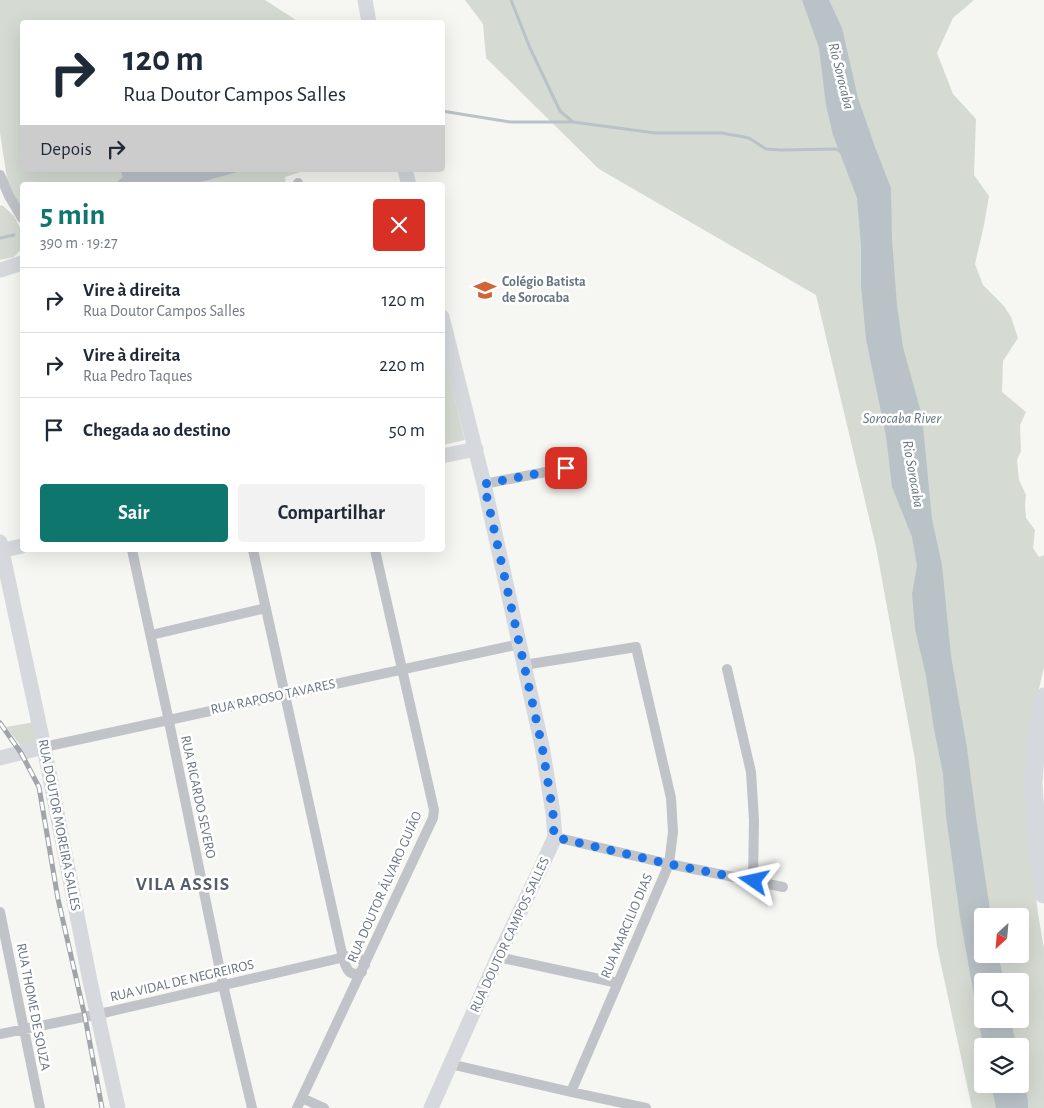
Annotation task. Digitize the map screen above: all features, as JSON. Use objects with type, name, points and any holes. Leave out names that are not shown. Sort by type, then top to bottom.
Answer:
[{"type":"highway","points":[[1044,697],[1036,744],[1033,783],[1037,843],[1044,894]]},
{"type":"main road","points":[[365,0],[369,20]]},
{"type":"main road","points":[[0,270],[20,264]]},
{"type":"main road","name":"RUA DOUTOR CAMPOS SALLES","points":[[431,1108],[554,837],[553,813],[542,746],[476,449],[445,329]]},
{"type":"main road","points":[[445,455],[476,449]]},
{"type":"main road","points":[[1,548],[20,546]]},
{"type":"main road","name":"RUA DOUTOR MOREIRA SALLES","points":[[1,548],[48,766],[96,1014],[118,1108]]},
{"type":"main road","name":"RUA RAPOSO TAVARES","points":[[0,758],[44,747]]},
{"type":"main road","points":[[28,752],[38,755],[48,766]]},
{"type":"street","points":[[0,175],[5,197],[20,216]]},
{"type":"street","points":[[484,484],[566,468]]},
{"type":"street","name":"RUA RICARDO SEVERO","points":[[132,552],[223,985],[252,1108]]},
{"type":"street","points":[[253,552],[343,958],[346,967],[354,974],[363,969]]},
{"type":"street","name":"RUA DOUTOR ÁLVARO GUIÃO","points":[[299,1103],[433,818],[434,810],[422,751],[375,552]]},
{"type":"street","points":[[151,634],[266,608]]},
{"type":"street","name":"RUA RAPOSO TAVARES","points":[[44,747],[520,644]]},
{"type":"street","name":"RUA MARCILIO DIAS","points":[[524,665],[636,647],[671,798],[673,832],[669,864],[571,1092]]},
{"type":"street","points":[[727,669],[751,772],[754,820],[754,881]]},
{"type":"street","points":[[554,837],[669,864],[782,887]]},
{"type":"street","name":"RUA THOME DE SOUZA","points":[[0,912],[40,1108]]},
{"type":"street","name":"RUA VIDAL DE NEGREIROS","points":[[0,1034],[343,958],[355,956],[362,961],[363,969]]},
{"type":"street","points":[[498,957],[618,983]]},
{"type":"street","points":[[450,1064],[646,1108]]},
{"type":"street","points":[[299,1103],[324,1108]]},
{"type":"shaded area","points":[[0,0],[265,0],[296,20],[20,20],[20,172],[301,172],[285,177],[286,182],[20,182],[20,207],[9,192],[0,133]]},
{"type":"shaded area","points":[[465,0],[974,0],[953,18],[937,53],[953,94],[976,119],[974,175],[989,196],[975,264],[983,285],[1004,306],[1011,317],[1018,338],[1003,361],[1002,392],[1026,412],[1020,425],[1021,451],[1017,460],[1019,480],[1026,495],[1026,518],[1035,530],[1033,548],[1039,557],[1044,555],[1044,667],[1034,710],[1032,864],[1044,948],[1044,1108],[972,1108],[937,946],[915,760],[876,547],[816,295],[599,169],[486,58],[483,24]]},
{"type":"shaded area","points":[[2,205],[14,216],[20,227],[20,250],[14,257],[0,260],[0,206]]},
{"type":"shaded area","points":[[445,358],[465,440],[445,445]]},
{"type":"shaded area","points":[[35,722],[36,744],[21,746],[6,727]]},
{"type":"water","name":"Sorocaba River","points":[[802,0],[829,0],[842,28],[858,98],[891,188],[892,239],[897,305],[903,347],[922,416],[932,519],[942,565],[951,656],[967,748],[990,908],[974,908],[974,963],[1000,963],[1002,973],[974,973],[974,996],[960,917],[946,816],[943,774],[926,676],[915,629],[912,594],[917,566],[912,537],[892,487],[886,436],[866,339],[861,285],[861,246],[857,198],[833,135],[826,105],[819,48]]},
{"type":"water","points":[[121,172],[238,172],[201,182],[117,182],[123,177]]},
{"type":"water","name":"Sorocaba River","points":[[980,1028],[1013,1028],[1015,1038],[982,1038]]},
{"type":"water","points":[[993,1093],[1026,1093],[1028,1108],[996,1108]]},
{"type":"waterway","points":[[511,0],[530,48],[560,111],[573,122]]},
{"type":"waterway","points":[[445,111],[510,122],[573,122],[655,133],[722,133],[749,138],[766,149],[836,149],[843,153]]},
{"type":"waterway","points":[[0,238],[14,235]]},
{"type":"railway","points":[[0,723],[21,753],[39,787],[58,899],[85,1017],[102,1108]]},
{"type":"place","name":"Colégio Batista de Sorocaba","points":[[485,290]]},
{"type":"district","name":"VILA ASSIS","points":[[183,884]]},
{"type":"route","points":[[566,468],[484,484],[542,746],[553,813],[554,837],[669,864],[754,881]]},
{"type":"water label","name":"Rio Sorocaba","points":[[841,76]]},
{"type":"water label","name":"Rio Sorocaba","points":[[913,474]]}]
